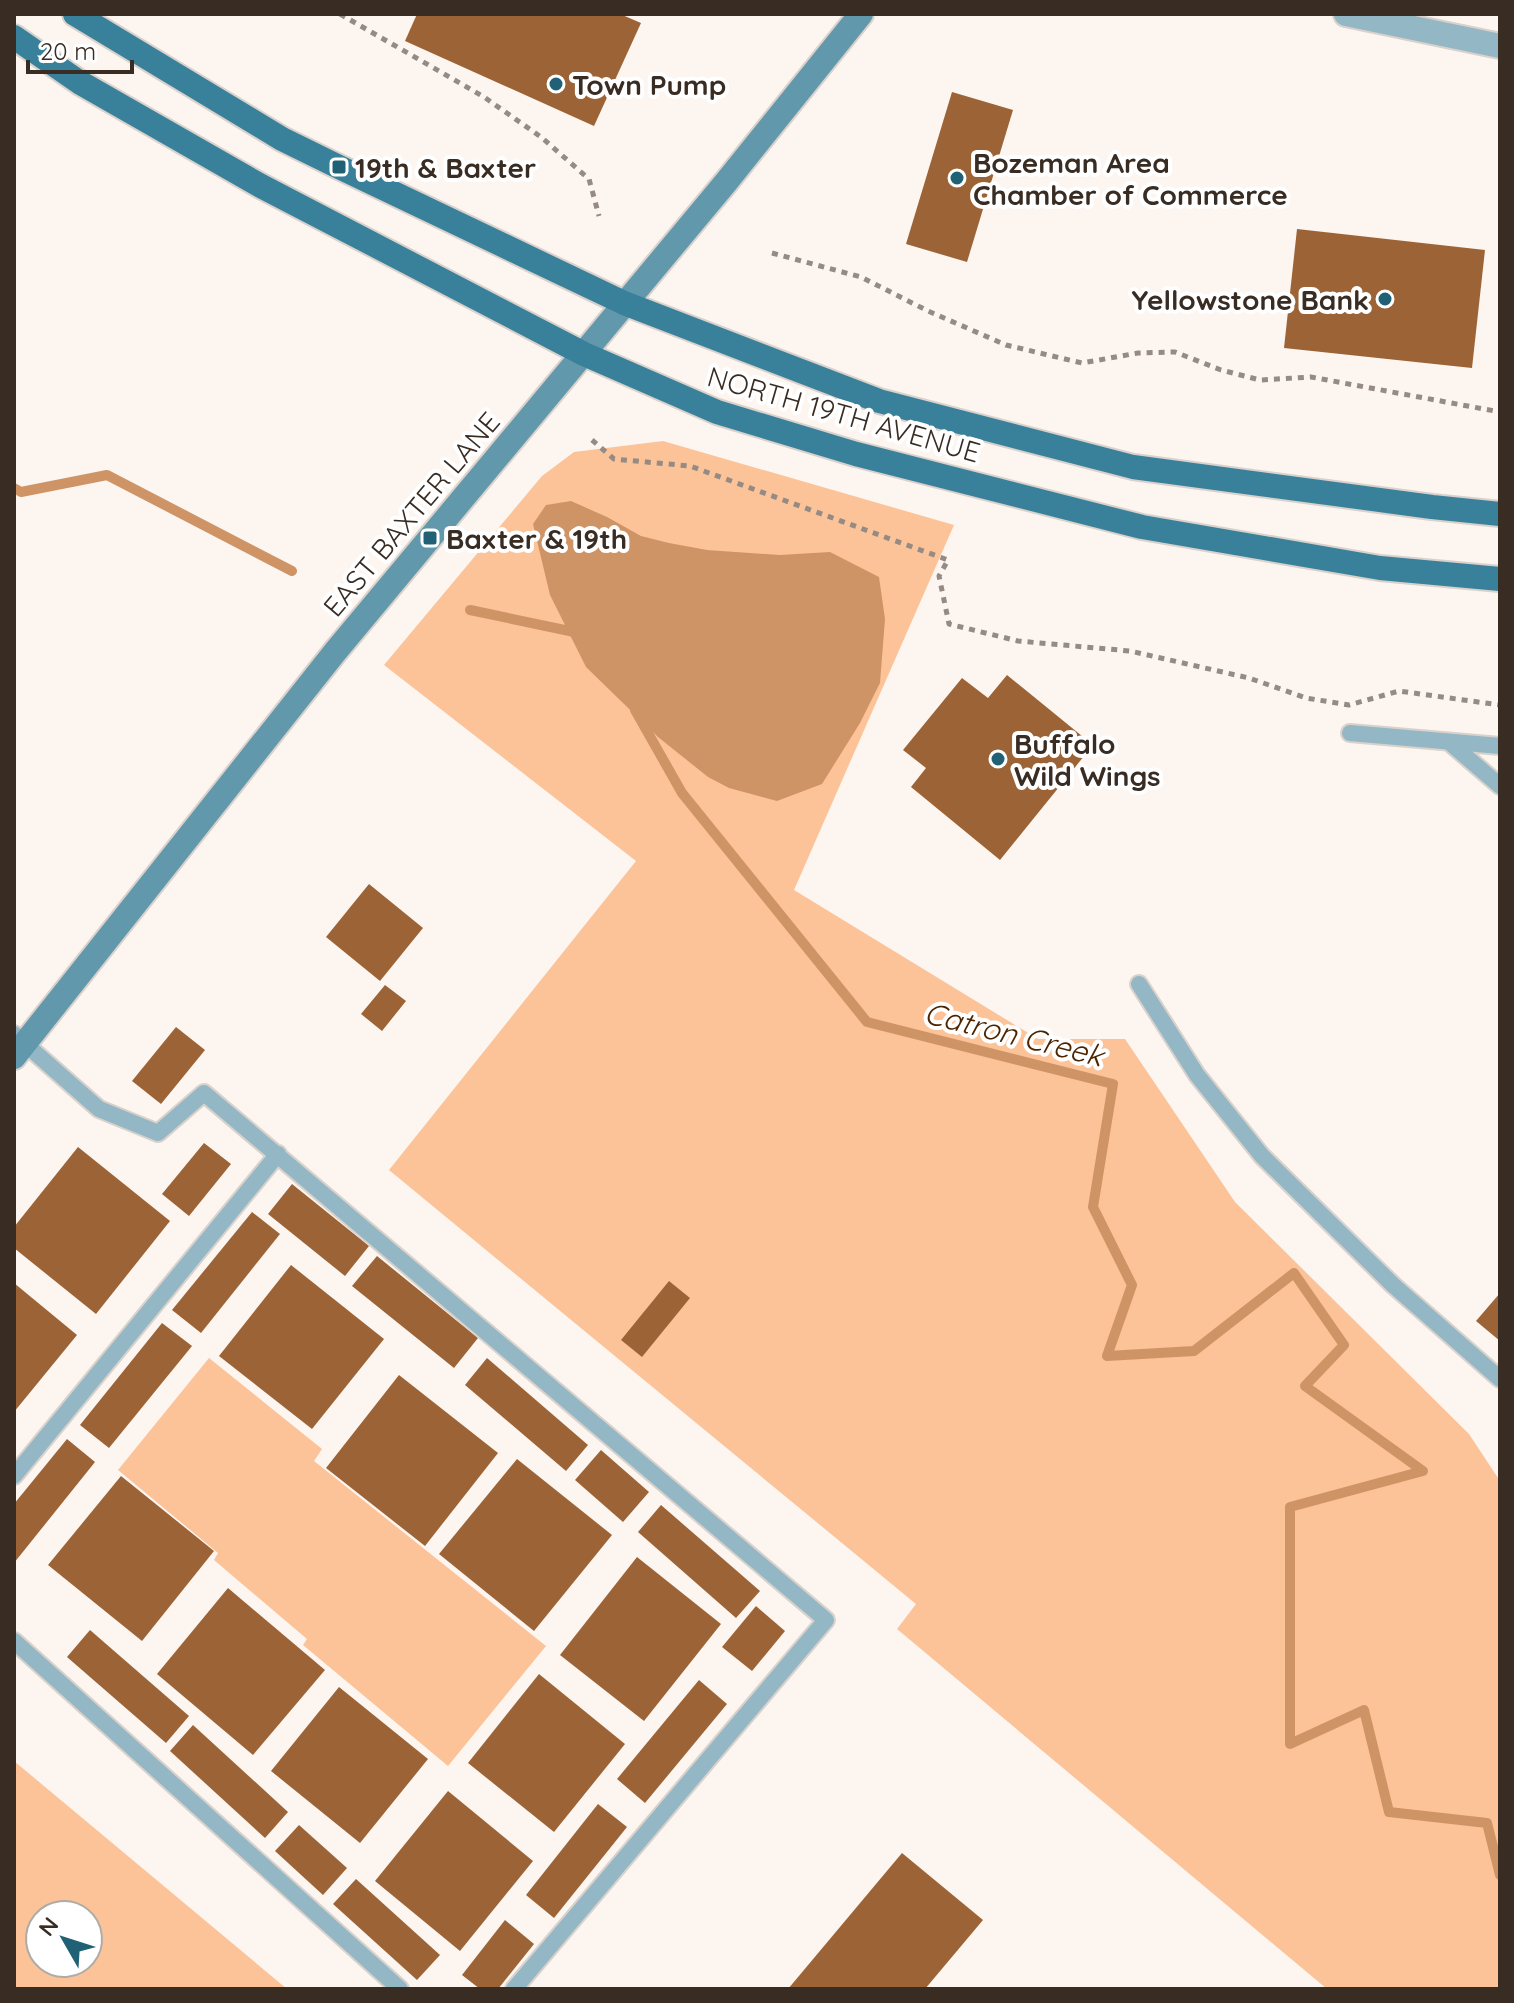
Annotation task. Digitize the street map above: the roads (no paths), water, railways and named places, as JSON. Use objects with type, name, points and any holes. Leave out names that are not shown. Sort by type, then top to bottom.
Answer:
[{"type":"main road","name":"NORTH 19TH AVENUE","points":[[75,14],[282,139],[624,303],[879,401],[1133,467],[1500,514]]},
{"type":"main road","name":"EAST BAXTER LANE","points":[[18,1045],[335,652],[584,354],[861,14]]},
{"type":"main road","name":"NORTH 19TH AVENUE","points":[[14,37],[79,82],[261,186],[584,354],[717,412],[856,454],[1142,527],[1380,568],[1500,579]]},
{"type":"street","points":[[1346,14],[1500,46]]},
{"type":"lane","points":[[1350,733],[1500,746]]},
{"type":"lane","points":[[1449,742],[1500,786]]},
{"type":"lane","points":[[1139,984],[1197,1075],[1262,1156],[1393,1285],[1500,1379]]},
{"type":"lane","points":[[18,1045],[99,1109],[158,1133],[204,1093],[826,1620],[514,1989]]},
{"type":"lane","points":[[14,1476],[278,1154]]},
{"type":"lane","points":[[14,1641],[400,1989]]},
{"type":"waterway","points":[[14,488],[21,492],[107,475],[292,571]]},
{"type":"waterway","name":"Catron Creek","points":[[470,610],[579,633]]},
{"type":"waterway","name":"Catron Creek","points":[[635,710],[682,793],[867,1022],[1113,1084],[1093,1207],[1132,1285],[1107,1356],[1194,1351],[1294,1273],[1344,1345],[1305,1386],[1423,1471],[1290,1507],[1290,1744],[1364,1710],[1389,1812],[1487,1823],[1500,1875]]},
{"type":"place","name":"Town Pump","points":[[556,84]]},
{"type":"place","name":"19th & Baxter","points":[[339,167]]},
{"type":"place","name":"Bozeman Area Chamber of Commerce","points":[[957,178]]},
{"type":"place","name":"Yellowstone Bank","points":[[1385,299]]},
{"type":"place","name":"Baxter & 19th","points":[[430,538]]},
{"type":"place","name":"Buffalo Wild Wings","points":[[998,759]]}]
